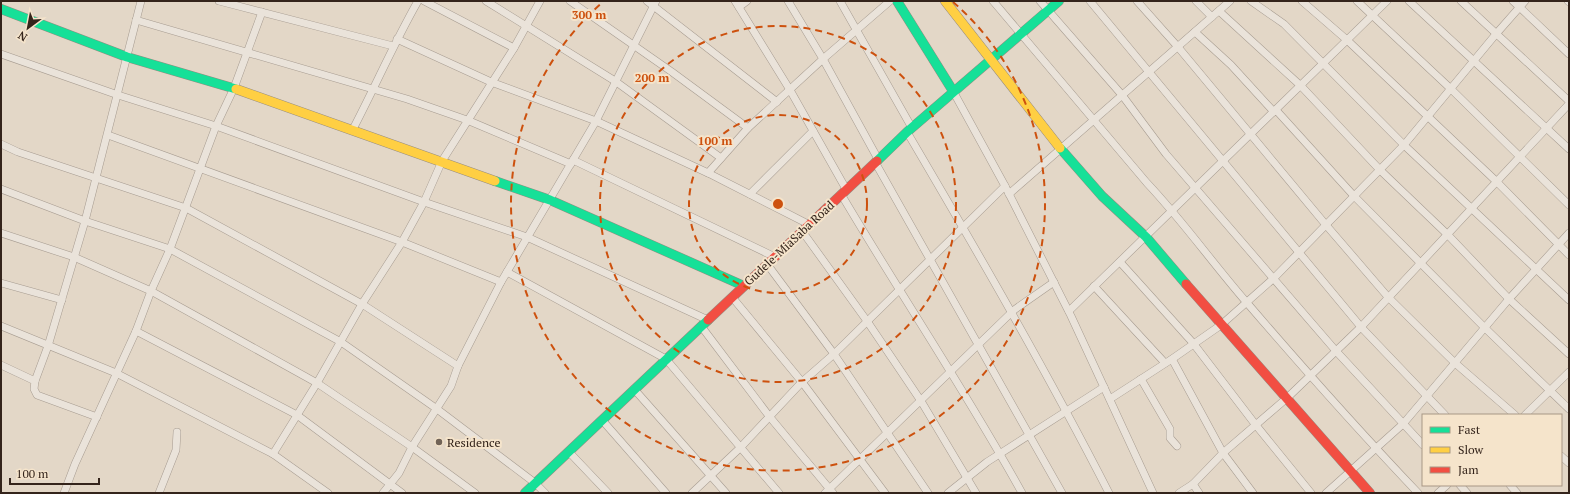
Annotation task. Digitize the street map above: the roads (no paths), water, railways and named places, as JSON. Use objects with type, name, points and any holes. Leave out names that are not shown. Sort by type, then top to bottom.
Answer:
[{"type":"street","points":[[97,417],[37,395],[34,389],[85,221],[141,1]]},
{"type":"street","points":[[219,1],[393,46]]},
{"type":"street","points":[[353,129],[374,89],[393,46],[418,1]]},
{"type":"street","points":[[424,1],[514,48]]},
{"type":"street","points":[[486,1],[615,82],[720,158]]},
{"type":"street","points":[[273,454],[317,383],[362,304],[402,242],[424,202],[442,161],[514,48],[540,1]]},
{"type":"street","points":[[570,1],[748,128]]},
{"type":"street","points":[[747,1],[737,4],[790,90],[898,290],[951,372],[1001,454],[1022,493]]},
{"type":"street","points":[[788,1],[823,59],[876,161],[1062,493]]},
{"type":"street","points":[[840,1],[857,29],[909,130],[962,227],[1012,312],[1067,412],[1109,493]]},
{"type":"street","points":[[708,173],[748,128],[823,59],[890,1]]},
{"type":"street","points":[[898,1],[953,91],[1005,186],[1069,311],[1153,493]]},
{"type":"street","points":[[945,1],[992,59],[1061,149],[1102,196],[1146,237],[1221,325],[1370,493]]},
{"type":"street","points":[[993,1],[1147,183],[1173,210],[1247,303],[1376,449],[1418,493]]},
{"type":"street","points":[[1040,1],[1122,95],[1166,154],[1336,351],[1422,444]]},
{"type":"street","name":"Gudele-MiaSaba Road","points":[[525,493],[909,130],[1059,1]]},
{"type":"street","points":[[1090,1],[1148,73],[1361,327],[1445,414]]},
{"type":"street","points":[[1137,1],[1178,47],[1388,297],[1455,363],[1514,414]]},
{"type":"street","points":[[1196,1],[1212,17]]},
{"type":"street","points":[[1009,194],[1230,1]]},
{"type":"street","points":[[1251,1],[1284,24],[1404,145],[1569,300]]},
{"type":"street","points":[[1302,1],[1347,40],[1496,181],[1569,255]]},
{"type":"street","points":[[1357,1],[1451,89],[1569,205]]},
{"type":"street","points":[[1069,311],[1196,188],[1250,133],[1301,86],[1323,62],[1374,16],[1387,1]]},
{"type":"street","points":[[1409,1],[1569,150]]},
{"type":"street","points":[[1461,1],[1569,101]]},
{"type":"street","points":[[1514,1],[1569,54]]},
{"type":"street","points":[[1110,399],[1221,325],[1274,278],[1404,145],[1525,1]]},
{"type":"street","points":[[383,493],[391,484],[412,447],[451,386],[458,366],[501,282],[596,122],[652,3],[777,102]]},
{"type":"street","points":[[1,9],[127,57],[234,88],[550,200],[744,286]]},
{"type":"street","points":[[1219,11],[1301,86],[1380,170],[1448,235],[1509,299],[1569,354]]},
{"type":"street","points":[[64,493],[75,464],[136,331],[151,291],[170,249],[201,170],[216,126],[234,88],[262,12]]},
{"type":"street","points":[[136,20],[374,89],[467,120],[572,162],[775,257]]},
{"type":"street","points":[[1196,32],[1231,65],[1354,196],[1485,328],[1569,409]]},
{"type":"street","points":[[397,39],[491,82],[596,122],[708,173],[810,224]]},
{"type":"street","points":[[1,54],[118,95],[216,126],[424,202],[527,237],[704,323],[769,416],[829,492],[860,459],[1012,312],[1054,282]]},
{"type":"street","points":[[1179,493],[1193,484],[1223,453],[1287,398],[1361,327],[1388,297],[1422,264],[1471,208],[1569,104]]},
{"type":"street","points":[[750,194],[813,131]]},
{"type":"street","points":[[108,135],[402,242],[501,282]]},
{"type":"street","points":[[1,144],[18,152],[97,177],[186,208],[362,304],[458,366]]},
{"type":"street","points":[[692,493],[712,476],[740,448],[802,382],[834,354],[930,258],[1005,186]]},
{"type":"street","points":[[1,189],[85,221],[170,249],[341,342],[437,409],[535,483],[545,493]]},
{"type":"street","points":[[802,231],[867,321],[920,401],[976,493]]},
{"type":"street","points":[[1,233],[74,257],[151,291],[317,383],[412,447],[475,493]]},
{"type":"street","points":[[1326,493],[1403,424],[1509,299],[1569,233]]},
{"type":"street","points":[[1120,262],[1193,343],[1255,424],[1311,493]]},
{"type":"street","points":[[766,264],[834,354],[928,493]]},
{"type":"street","points":[[507,272],[666,359],[779,493]]},
{"type":"street","points":[[1,283],[62,300]]},
{"type":"street","points":[[1094,286],[1165,363]]},
{"type":"street","points":[[732,297],[802,382],[886,493]]},
{"type":"street","points":[[1,326],[116,373],[273,454],[328,493]]},
{"type":"street","points":[[136,331],[297,415],[402,493]]},
{"type":"street","points":[[1172,359],[1223,453],[1253,493]]},
{"type":"street","points":[[1,365],[36,381]]},
{"type":"street","points":[[1526,414],[1569,372]]},
{"type":"street","points":[[1141,379],[1170,429],[1170,438],[1177,446]]},
{"type":"street","points":[[948,493],[1001,454],[1104,387]]},
{"type":"street","points":[[634,389],[726,493]]},
{"type":"street","points":[[602,420],[666,493]]},
{"type":"street","points":[[159,493],[176,450],[177,432]]},
{"type":"street","points":[[569,452],[608,493]]},
{"type":"street","points":[[1193,484],[1199,493]]},
{"type":"street","points":[[1438,493],[1446,486]]},
{"type":"place","name":"Residence","points":[[439,442]]}]
